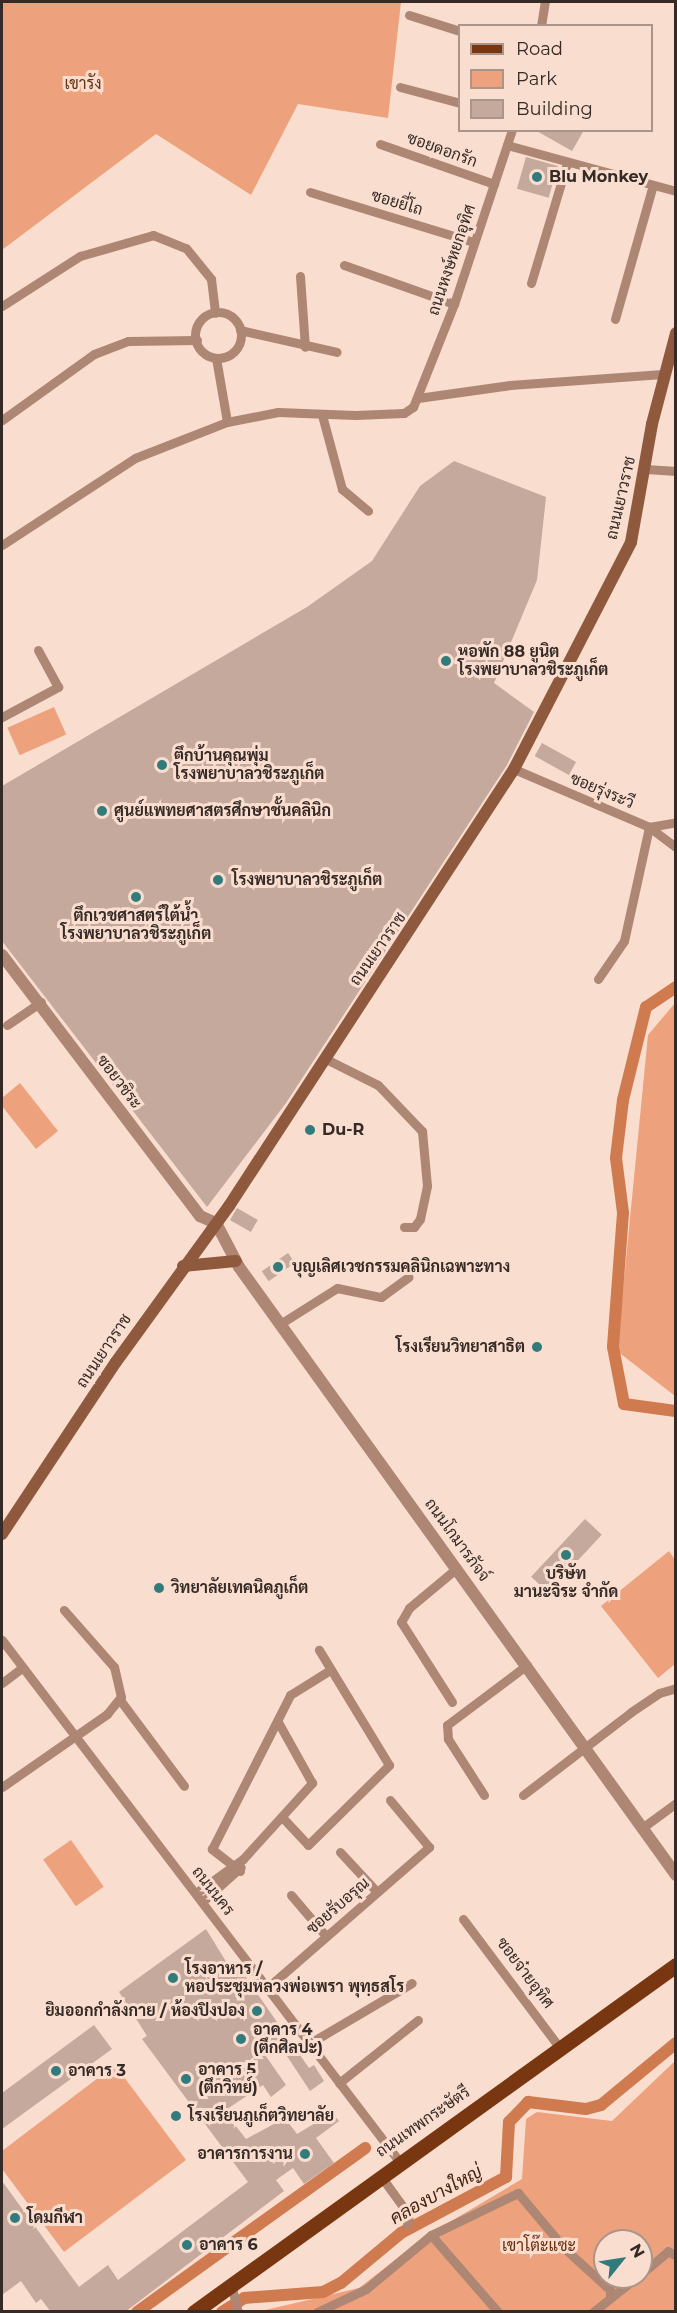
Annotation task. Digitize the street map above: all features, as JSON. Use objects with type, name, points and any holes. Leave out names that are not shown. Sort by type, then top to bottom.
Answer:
[{"type":"main road","name":"ถนนเยาวราช","points":[[2,1534],[6,1519],[183,1266],[216,1223],[324,1058],[446,879],[514,769],[631,542],[663,374],[675,333]]},
{"type":"main road","points":[[183,1266],[236,1261]]},
{"type":"main road","name":"ถนนเทพกระษัตรี","points":[[194,2312],[232,2287],[399,2161],[675,1965]]},
{"type":"street","points":[[541,24],[545,2]]},
{"type":"street","points":[[409,15],[458,31]]},
{"type":"street","points":[[400,87],[458,103]]},
{"type":"street","name":"ถนนหงษ์หยกอุทิศ","points":[[418,398],[454,304],[511,132]]},
{"type":"street","name":"ซอยดอกรัก","points":[[380,144],[494,184]]},
{"type":"street","points":[[507,145],[675,191]]},
{"type":"street","points":[[531,283],[567,163]]},
{"type":"street","points":[[615,319],[653,185]]},
{"type":"street","name":"ซอยยี่โถ","points":[[310,192],[474,242]]},
{"type":"street","points":[[2,306],[80,256],[153,235],[186,248],[211,279],[215,313]]},
{"type":"street","points":[[344,265],[454,304]]},
{"type":"street","points":[[300,276],[305,347]]},
{"type":"street","points":[[240,330],[236,350],[216,358],[202,351],[196,340],[198,324],[215,313],[228,314],[240,330],[305,347],[337,352]]},
{"type":"street","points":[[2,420],[94,354],[128,340],[196,340]]},
{"type":"street","points":[[216,358],[227,422]]},
{"type":"street","points":[[2,545],[135,458],[227,422],[278,412],[322,415],[404,413],[418,398],[510,385],[663,374]]},
{"type":"street","points":[[322,415],[342,489],[368,512]]},
{"type":"street","points":[[646,469],[675,471]]},
{"type":"street","points":[[2,717],[58,687],[38,650]]},
{"type":"street","name":"ซอยรุ่งระวี","points":[[514,769],[649,827],[675,847]]},
{"type":"street","points":[[598,980],[624,941],[627,910],[649,827],[675,822]]},
{"type":"street","name":"ซอยวชิระ","points":[[2,955],[41,1002],[200,1216],[216,1223]]},
{"type":"street","points":[[7,1025],[41,1002]]},
{"type":"street","points":[[324,1058],[378,1085],[422,1131],[427,1186],[420,1219],[414,1227],[404,1227]]},
{"type":"street","name":"ถนนโกมารภัจจ์","points":[[216,1223],[236,1261],[280,1324],[586,1746],[675,1875]]},
{"type":"street","points":[[280,1324],[337,1288],[386,1296],[409,1277]]},
{"type":"street","points":[[452,1702],[401,1622],[409,1608],[457,1568]]},
{"type":"street","points":[[2,1786],[74,1736],[120,1700],[122,1689],[114,1667],[64,1610]]},
{"type":"street","name":"ถนนนคร","points":[[2,1640],[399,2161]]},
{"type":"street","points":[[282,1817],[308,1845],[389,1765],[319,1650]]},
{"type":"street","points":[[484,1795],[448,1739],[447,1725],[527,1665]]},
{"type":"street","points":[[2,1683],[22,1668]]},
{"type":"street","points":[[236,1868],[212,1849],[290,1695],[330,1670]]},
{"type":"street","points":[[523,1795],[659,1693],[675,1688]]},
{"type":"street","points":[[120,1700],[184,1786]]},
{"type":"street","points":[[202,1902],[236,1868],[312,1783],[278,1722]]},
{"type":"street","name":"ซอยรับอรุณ","points":[[267,1988],[429,1847],[390,1800]]},
{"type":"street","points":[[642,1828],[675,1803]]},
{"type":"street","points":[[340,1852],[377,1892]]},
{"type":"street","points":[[196,1893],[236,1868]]},
{"type":"street","points":[[291,1895],[326,1936]]},
{"type":"street","name":"ซอยจ๋ายอุทิศ","points":[[463,1919],[559,2047]]},
{"type":"street","points":[[310,2043],[412,1983]]},
{"type":"street","points":[[339,2083],[418,2020]]},
{"type":"street","points":[[380,2175],[409,2216],[407,2224]]},
{"type":"street","points":[[313,2311],[366,2289],[418,2241],[518,2193],[565,2249],[610,2290],[610,2297]]},
{"type":"street","points":[[431,2235],[498,2312]]},
{"type":"street","points":[[653,2264],[668,2251],[675,2256]]},
{"type":"street","points":[[232,2287],[238,2312]]},
{"type":"street","points":[[593,2312],[621,2289]]},
{"type":"green space","name":"เขารัง","points":[[2,2],[401,2],[388,118],[298,104],[251,195],[156,134],[2,250]]},
{"type":"green space","points":[[54,707],[66,734],[20,755],[7,728]]},
{"type":"green space","points":[[675,1003],[675,1396],[617,1351],[648,1035]]},
{"type":"green space","points":[[20,1083],[58,1131],[36,1149],[2,1106],[2,1098]]},
{"type":"green space","points":[[669,1551],[675,1560],[675,1664],[658,1678],[601,1606]]},
{"type":"green space","points":[[71,1840],[104,1887],[76,1906],[43,1860]]},
{"type":"green space","name":"เขาโต๊ะแซะ","points":[[675,2061],[675,2311],[257,2312],[359,2288],[426,2236],[522,2179],[526,2119],[537,2112],[612,2121]]},
{"type":"green space","points":[[115,2065],[186,2160],[64,2252],[2,2169],[2,2151]]},
{"type":"building","points":[[539,132],[583,132],[572,151]]},
{"type":"building","name":"Blu Monkey","points":[[526,157],[558,166],[549,198],[517,189]]},
{"type":"building","name":"โรงพยาบาลวชิระภูเก็ต","points":[[454,461],[546,497],[537,580],[494,683],[534,712],[507,765],[286,1103],[207,1207],[2,941],[2,786],[307,607],[372,561],[420,486]]},
{"type":"building","points":[[542,743],[576,762],[569,775],[535,756]]},
{"type":"building","points":[[237,1208],[258,1220],[251,1232],[230,1220]]},
{"type":"building","name":"บุญเลิศเวชกรรมคลินิกเฉพาะทาง","points":[[288,1253],[295,1263],[269,1281],[262,1271]]},
{"type":"building","name":"บริษัท มานะจิระ จำกัด","points":[[585,1519],[602,1535],[548,1592],[531,1577]]},
{"type":"building","points":[[206,1929],[230,1968],[236,1963],[309,2068],[314,2065],[324,2081],[310,2091],[279,2044],[263,2052],[286,2085],[271,2097],[263,2085],[224,2111],[246,2139],[285,2118],[297,2134],[332,2113],[339,2121],[316,2138],[334,2163],[304,2184],[293,2168],[276,2180],[284,2191],[125,2312],[51,2312],[41,2299],[36,2303],[21,2281],[2,2295],[2,2181],[79,2287],[108,2265],[118,2280],[248,2182],[142,2039],[147,2036],[119,1992]]},
{"type":"building","name":"อาคาร 3","points":[[94,2025],[112,2049],[2,2129],[2,2093]]},
{"type":"waterway","points":[[676,987],[646,1007],[623,1100],[616,1158],[623,1213],[613,1347],[624,1404],[676,1411]]},
{"type":"waterway","name":"คลองบางใหญ่","points":[[222,2312],[244,2298],[323,2292],[341,2283],[401,2233],[506,2177],[509,2122],[528,2102],[586,2109],[601,2105],[676,2043]]},
{"type":"waterway","points":[[137,2312],[365,2148]]},
{"type":"place","name":"Blu Monkey","points":[[537,177]]},
{"type":"place","name":"หอพัก 88 ยูนิต โรงพยาบาลวชิระภูเก็ต","points":[[446,661]]},
{"type":"place","name":"ตึกบ้านคุณพุ่ม โรงพยาบาลวชิระภูเก็ต","points":[[162,765]]},
{"type":"place","name":"ศูนย์แพทยศาสตรศึกษาชั้นคลินิก","points":[[102,811]]},
{"type":"place","name":"โรงพยาบาลวชิระภูเก็ต","points":[[218,880]]},
{"type":"place","name":"ตึกเวชศาสตร์ใต้น้ำ โรงพยาบาลวชิระภูเก็ต","points":[[136,897]]},
{"type":"place","name":"Du-R","points":[[310,1130]]},
{"type":"place","name":"บุญเลิศเวชกรรมคลินิกเฉพาะทาง","points":[[278,1267]]},
{"type":"place","name":"โรงเรียนวิทยาสาธิต","points":[[537,1347]]},
{"type":"place","name":"บริษัท มานะจิระ จำกัด","points":[[566,1555]]},
{"type":"place","name":"วิทยาลัยเทคนิคภูเก็ต","points":[[159,1588]]},
{"type":"place","name":"โรงอาหาร / หอประชุมหลวงพ่อเพรา พุทฺธสโร","points":[[173,1978]]},
{"type":"place","name":"ยิมออกกำลังกาย / ห้องปิงปอง","points":[[257,2011]]},
{"type":"place","name":"อาคาร 4 (ตึกศิลปะ)","points":[[241,2039]]},
{"type":"place","name":"อาคาร 3","points":[[56,2071]]},
{"type":"place","name":"อาคาร 5 (ตึกวิทย์)","points":[[186,2079]]},
{"type":"place","name":"โรงเรียนภูเก็ตวิทยาลัย","points":[[176,2116]]},
{"type":"place","name":"อาคารการงาน","points":[[305,2154]]},
{"type":"place","name":"โดมกีฬา","points":[[15,2218]]},
{"type":"place","name":"อาคาร 6","points":[[187,2245]]}]
